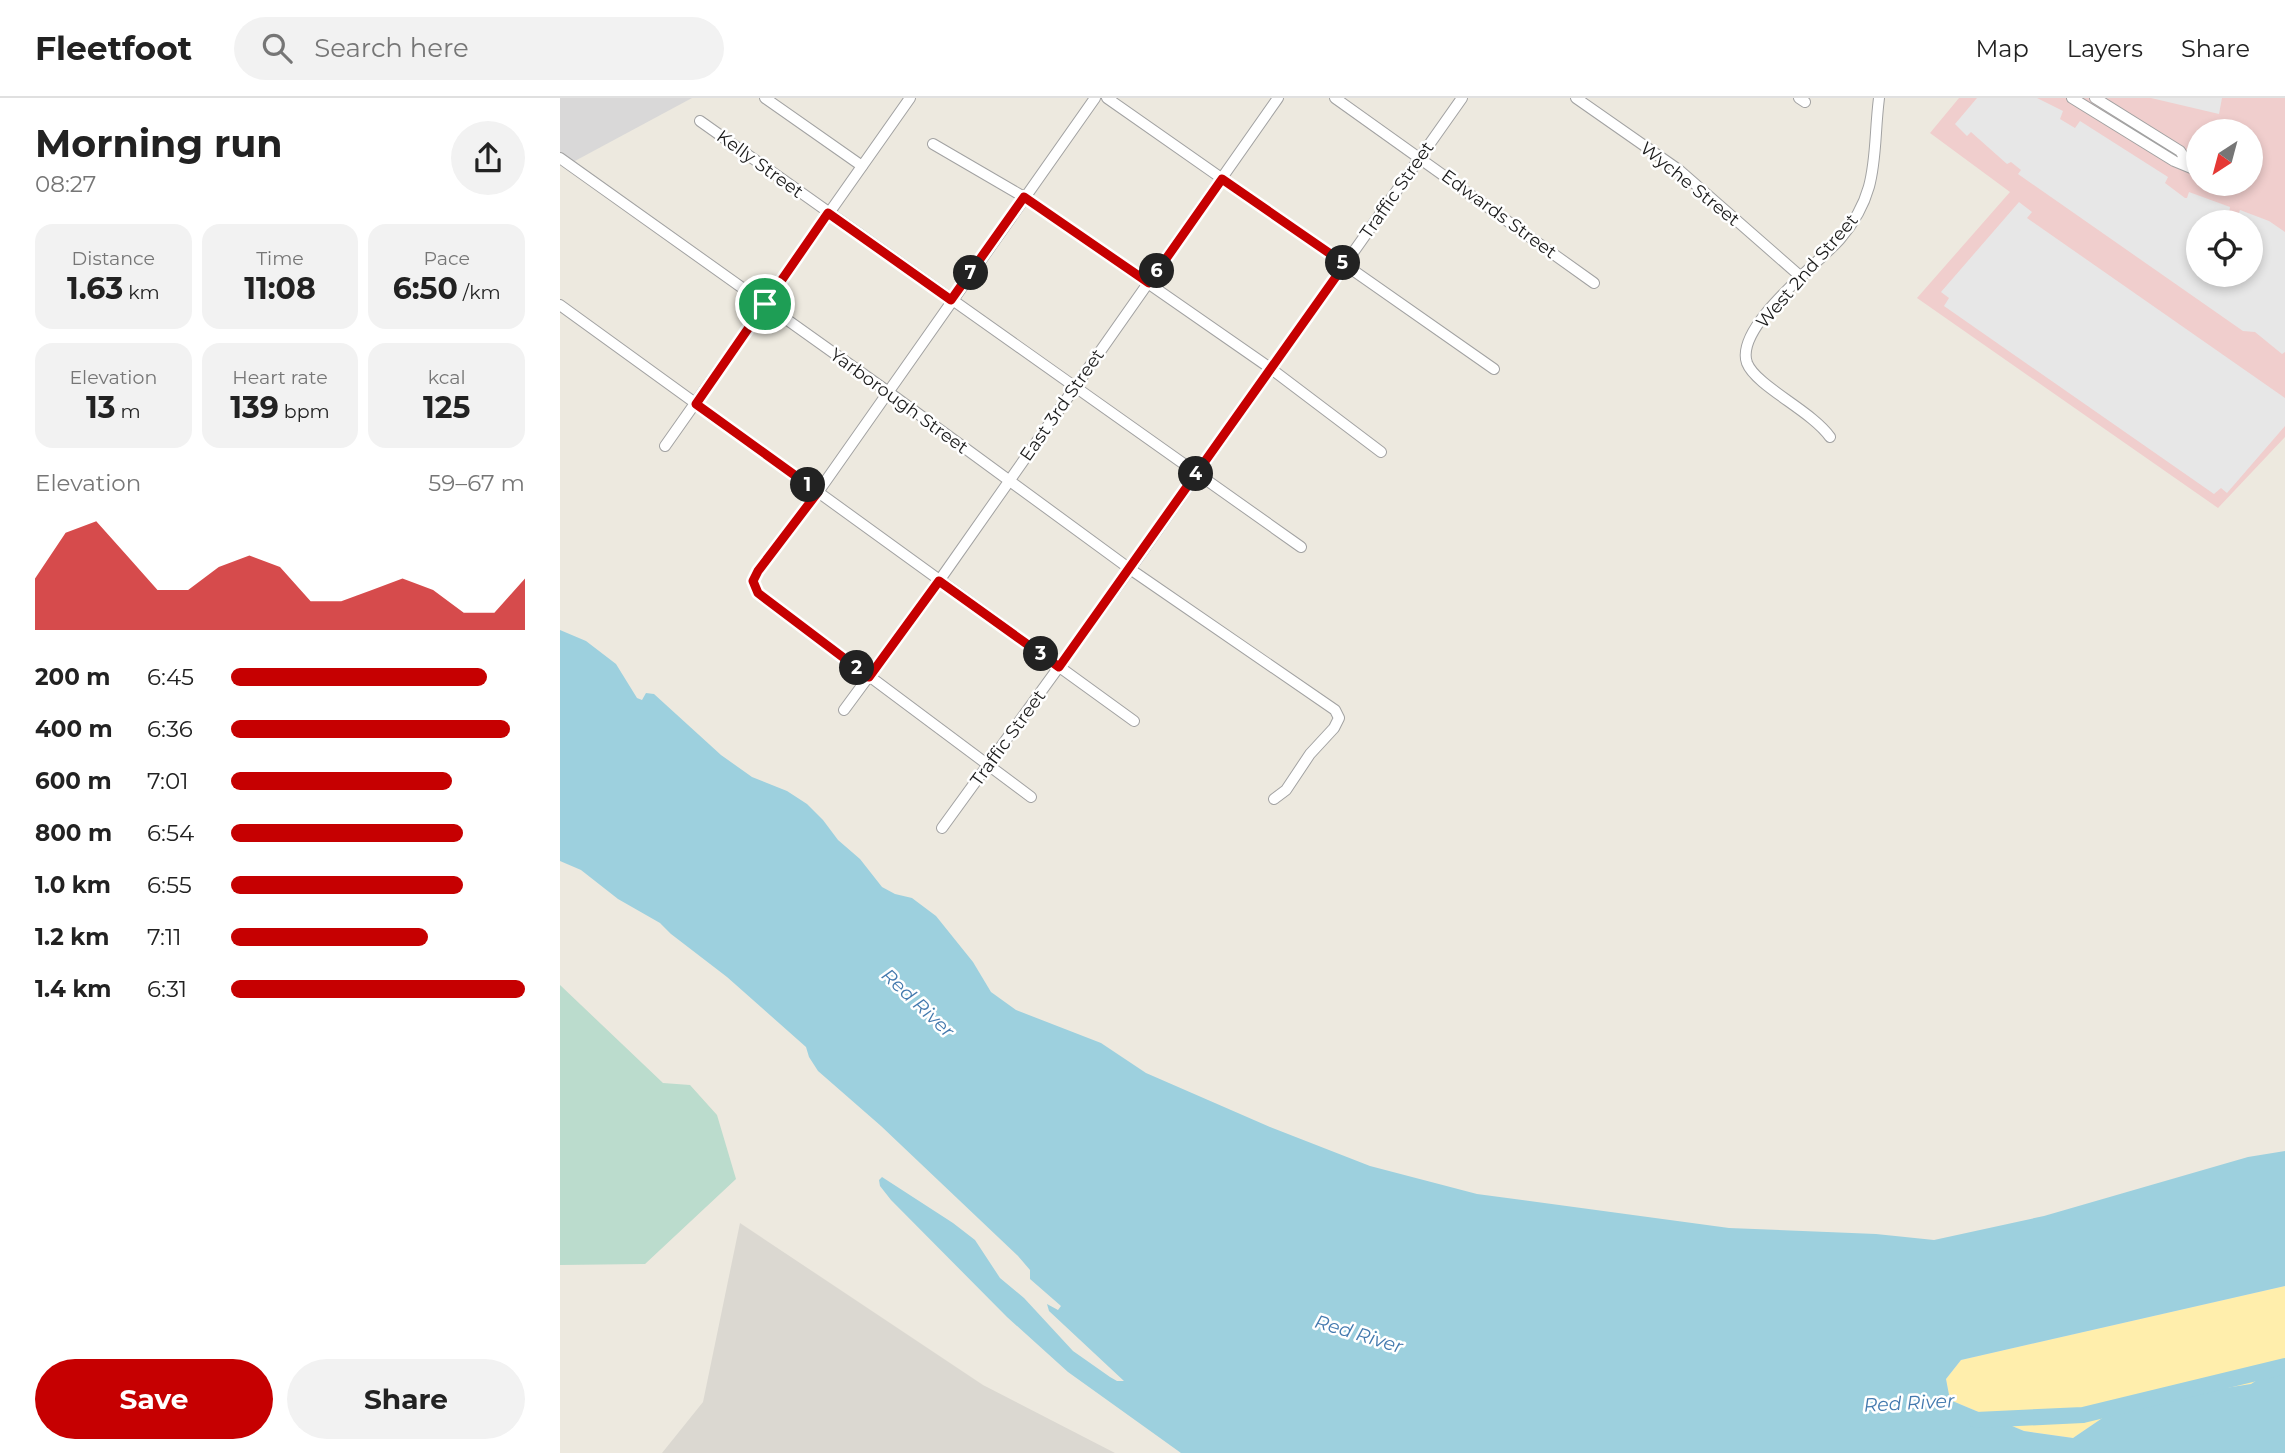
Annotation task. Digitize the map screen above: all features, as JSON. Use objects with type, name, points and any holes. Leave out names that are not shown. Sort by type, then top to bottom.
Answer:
[{"type":"street","points":[[765,98],[862,166]]},
{"type":"street","points":[[665,446],[910,98]]},
{"type":"street","points":[[1031,797],[758,593],[753,581],[1095,98]]},
{"type":"street","points":[[1107,98],[1494,369]]},
{"type":"street","name":"East 3rd Street","points":[[844,710],[939,581],[1278,98]]},
{"type":"street","name":"Edwards Street","points":[[1335,98],[1594,283]]},
{"type":"street","name":"Traffic Street","points":[[942,828],[1130,569],[1462,98]]},
{"type":"street","name":"Wyche Street","points":[[1576,98],[1679,170],[1800,276]]},
{"type":"street","name":"West 2nd Street","points":[[1830,437],[1812,418],[1754,374],[1746,361],[1747,347],[1754,331],[1800,276],[1838,240],[1852,223],[1864,201],[1874,167],[1879,98]]},
{"type":"street","points":[[2072,98],[2174,162],[2191,168],[2180,151],[2095,98]]},
{"type":"street","name":"Kelly Street","points":[[700,121],[1300,547]]},
{"type":"street","points":[[933,144],[1024,197],[1270,368],[1381,452]]},
{"type":"street","name":"Yarborough Street","points":[[560,158],[887,391],[1130,569],[1331,706],[1338,715],[1338,723],[1310,754],[1286,790],[1274,799]]},
{"type":"street","points":[[560,305],[1134,721]]},
{"type":"shaded area","points":[[560,98],[692,98],[573,162],[560,152]]},
{"type":"shaded area","points":[[1959,98],[2285,98],[2285,437],[2218,508],[1917,298],[2010,192],[1930,133]]},
{"type":"shaded area","points":[[1977,98],[2037,98],[2063,111],[2060,119],[2075,128],[2080,121],[2168,177],[2165,183],[2185,198],[2200,196],[2230,207],[2230,210],[2186,210],[2186,287],[2263,287],[2263,219],[2269,221],[2285,232],[2285,352],[2282,354],[2255,332],[2243,331],[2018,174],[2021,170],[2011,162],[2007,164],[1971,132],[1967,136],[1955,124]]},
{"type":"shaded area","points":[[2151,98],[2222,98],[2219,114]]},
{"type":"shaded area","points":[[2019,202],[2032,212],[2027,218],[2285,398],[2285,426],[2227,493],[2221,488],[2214,494],[1944,306],[1949,298],[1941,292]]},
{"type":"shaded area","points":[[740,1223],[983,1385],[1115,1453],[662,1453],[703,1402]]},
{"type":"green space","points":[[560,985],[663,1083],[690,1085],[717,1115],[736,1179],[645,1264],[560,1265]]},
{"type":"sand","points":[[2285,1286],[2285,1362],[2251,1384],[2123,1404],[2073,1438],[2024,1431],[1950,1400],[1946,1379],[1961,1360]]},
{"type":"water","points":[[560,630],[586,641],[616,664],[637,698],[642,700],[646,693],[654,694],[721,755],[752,777],[787,791],[807,804],[838,840],[860,859],[882,887],[912,898],[936,916],[973,962],[991,992],[1016,1010],[1101,1043],[1146,1073],[1270,1127],[1370,1166],[1477,1194],[1729,1228],[1876,1234],[1934,1240],[2044,1216],[2248,1157],[2285,1151],[2285,1286],[1961,1360],[1946,1379],[1950,1400],[2024,1431],[2073,1438],[2123,1404],[2251,1384],[2285,1362],[2285,1453],[1181,1453],[1068,1372],[1007,1317],[891,1200],[880,1186],[879,1180],[882,1177],[975,1240],[1000,1278],[1024,1298],[1073,1351],[1110,1377],[1124,1381],[1049,1311],[1047,1304],[1058,1310],[1061,1306],[1030,1279],[1030,1270],[1018,1256],[881,1126],[818,1071],[806,1047],[727,977],[660,923],[618,899],[581,870],[560,861]]},
{"type":"waterway","name":"Red River","points":[[1976,1420],[2083,1415],[2285,1366]]},
{"type":"route","points":[[1222,179],[1345,264],[1059,667],[939,581],[869,677],[758,593],[753,581],[758,571],[818,492],[696,404],[765,304],[828,213],[951,300],[1024,197],[1149,283],[1222,179]]}]
